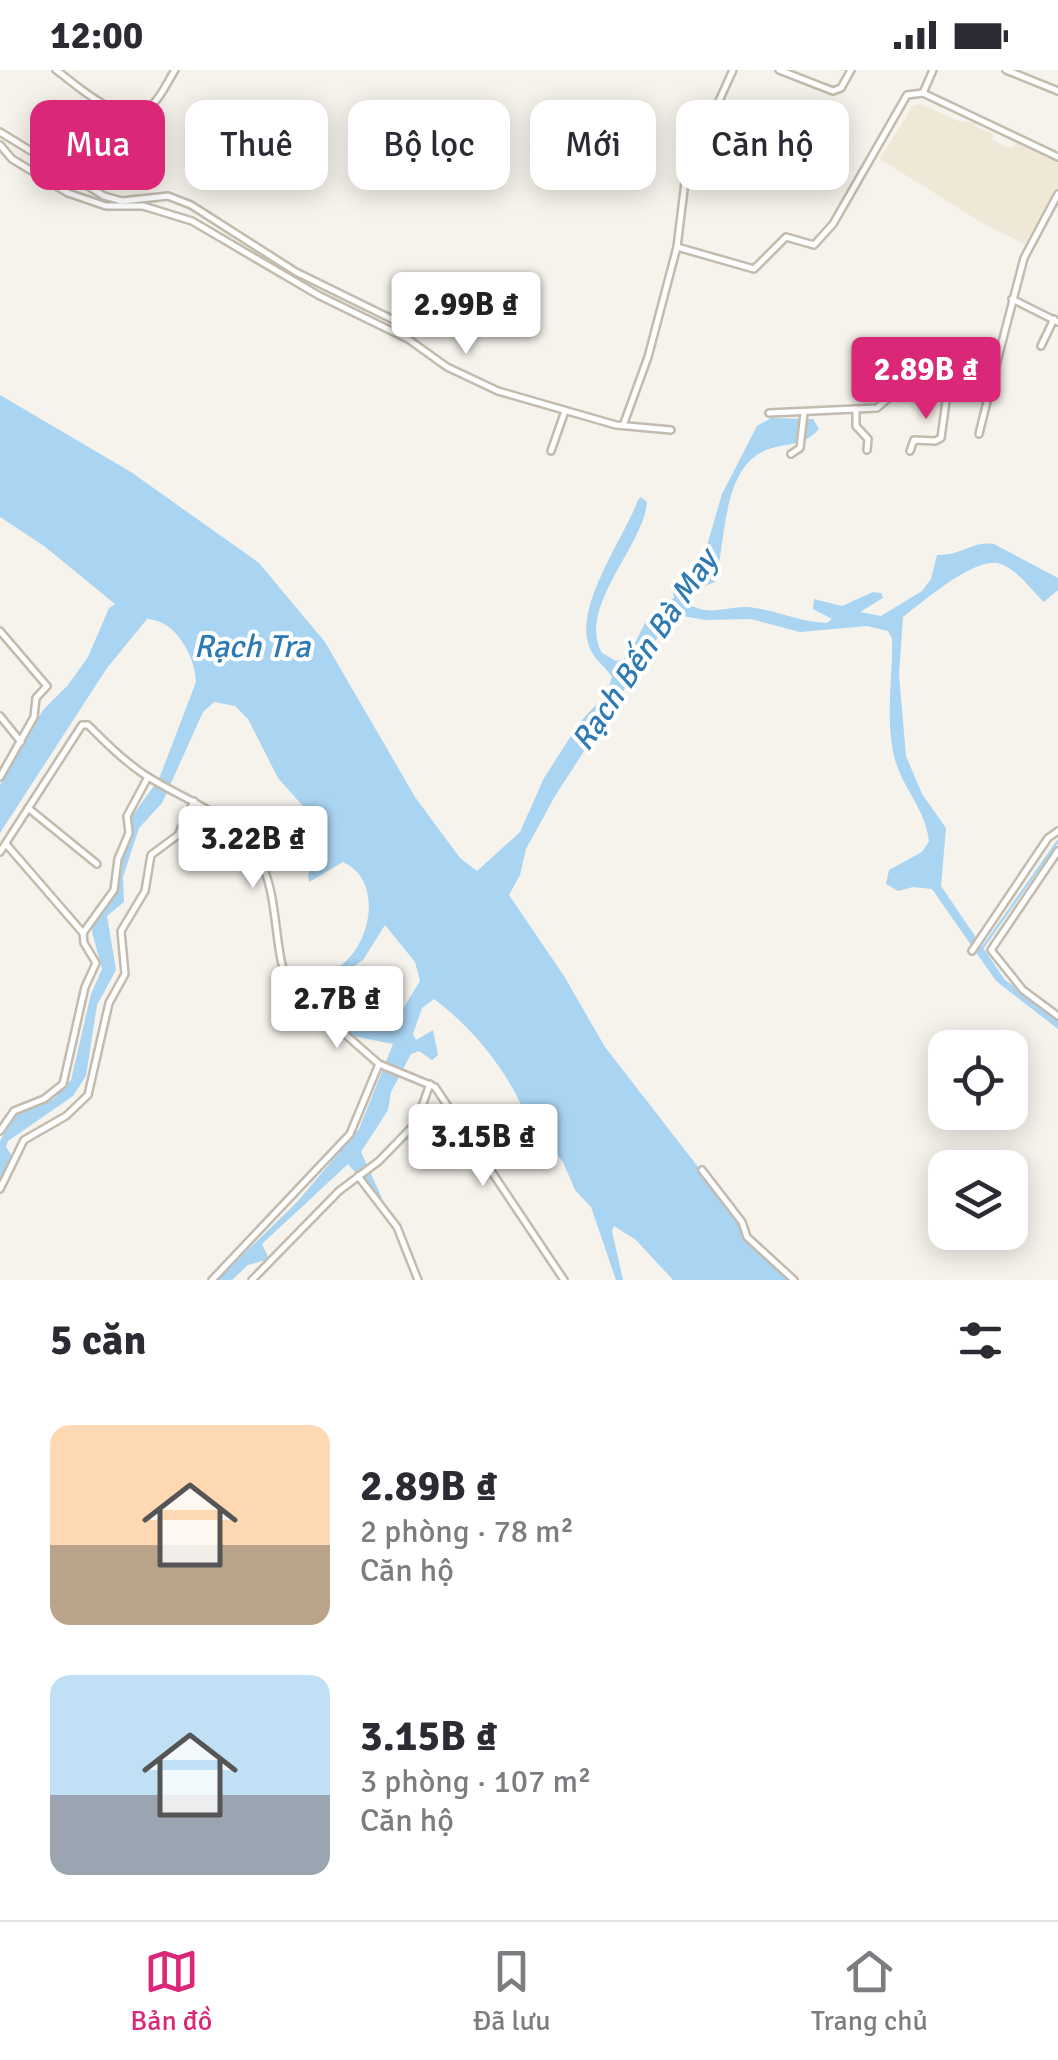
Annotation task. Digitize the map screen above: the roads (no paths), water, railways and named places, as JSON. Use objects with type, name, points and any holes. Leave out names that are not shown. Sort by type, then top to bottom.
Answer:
[{"type":"street","points":[[56,70],[126,114],[142,111],[155,102],[174,70]]},
{"type":"street","points":[[621,424],[639,386],[677,247],[686,174],[733,70]]},
{"type":"street","points":[[778,70],[833,91],[841,88],[851,70]]},
{"type":"street","points":[[923,93],[933,70]]},
{"type":"street","points":[[1006,70],[1058,91]]},
{"type":"street","points":[[677,247],[754,269],[786,237],[814,245],[832,224],[907,95],[923,93],[1058,157]]},
{"type":"street","points":[[0,132],[104,196],[122,200],[168,196],[191,205],[296,272],[408,327]]},
{"type":"street","points":[[0,145],[12,159],[46,176],[68,193],[106,206],[143,206],[177,214],[318,295],[408,339],[447,367],[524,402],[621,424],[671,430]]},
{"type":"street","points":[[979,434],[1024,258],[1058,194]]},
{"type":"street","points":[[1012,299],[1056,320],[1041,346]]},
{"type":"street","points":[[769,413],[877,408],[912,379],[993,377]]},
{"type":"street","points":[[910,450],[914,440],[942,438],[949,379]]},
{"type":"street","points":[[856,409],[856,426],[868,439],[868,450]]},
{"type":"street","points":[[551,451],[565,411]]},
{"type":"street","points":[[791,454],[800,448],[804,414]]},
{"type":"street","points":[[0,632],[47,685],[36,698],[34,717],[0,777]]},
{"type":"street","points":[[0,716],[22,742]]},
{"type":"street","points":[[0,852],[82,725],[88,725],[149,778],[226,818],[248,841],[263,866],[272,891],[283,970],[292,988],[380,1064],[430,1084],[564,1280]]},
{"type":"street","points":[[83,933],[114,890],[118,859],[128,834],[127,816],[149,778]]},
{"type":"street","points":[[0,1189],[24,1140],[66,1116],[88,1095],[109,1003],[125,974],[121,931],[145,891],[151,856],[178,834],[194,801]]},
{"type":"street","points":[[28,808],[97,864]]},
{"type":"street","points":[[973,950],[1048,838],[1058,831]]},
{"type":"street","points":[[0,1131],[14,1111],[44,1099],[65,1080],[85,987],[96,967],[83,933],[6,844]]},
{"type":"street","points":[[1058,851],[991,950],[1022,990],[1058,1016]]},
{"type":"street","points":[[212,1280],[350,1134],[380,1064]]},
{"type":"street","points":[[252,1280],[338,1191],[368,1169],[420,1118],[430,1084]]},
{"type":"street","points":[[702,1170],[742,1222],[747,1236],[794,1280]]},
{"type":"street","points":[[359,1176],[397,1228],[418,1280]]},
{"type":"water","name":"Rạch Tra","points":[[0,395],[131,472],[259,563],[325,642],[415,797],[460,858],[477,871],[520,832],[544,778],[580,722],[607,693],[612,677],[589,646],[588,612],[638,500],[641,497],[647,502],[643,519],[598,617],[596,635],[602,653],[616,661],[628,657],[648,617],[674,598],[673,591],[686,586],[701,566],[722,494],[757,426],[771,418],[813,419],[819,429],[813,435],[762,452],[739,476],[727,511],[715,582],[688,592],[685,600],[701,609],[755,608],[827,623],[832,619],[813,609],[814,599],[842,606],[873,592],[881,593],[883,598],[860,612],[881,616],[922,591],[931,579],[937,555],[986,544],[994,544],[1058,578],[1058,590],[1044,602],[1001,564],[990,563],[964,573],[903,617],[899,675],[906,756],[922,794],[946,828],[941,886],[1005,980],[1058,1018],[1058,1029],[996,981],[932,889],[913,887],[898,891],[886,884],[889,870],[922,852],[929,841],[924,820],[892,748],[892,639],[888,631],[867,626],[800,632],[751,619],[705,620],[683,616],[669,620],[555,796],[526,849],[520,875],[509,895],[564,976],[605,1047],[740,1221],[748,1240],[792,1280],[673,1280],[636,1240],[614,1226],[623,1280],[616,1280],[591,1207],[575,1190],[563,1162],[540,1133],[515,1132],[526,1115],[509,1082],[475,1036],[434,999],[422,1008],[413,1034],[416,1040],[433,1030],[438,1055],[432,1060],[419,1051],[411,1054],[391,1092],[388,1110],[361,1152],[382,1198],[348,1164],[262,1244],[269,1259],[248,1265],[232,1280],[217,1280],[297,1202],[359,1129],[393,1044],[353,1036],[345,1030],[388,1022],[399,1015],[420,981],[415,962],[385,925],[363,960],[315,991],[291,1026],[287,1026],[290,1003],[297,994],[336,969],[354,952],[367,925],[368,895],[355,870],[343,862],[309,882],[308,874],[326,851],[325,831],[278,778],[248,719],[235,706],[214,702],[203,712],[162,803],[139,828],[123,877],[124,902],[107,916],[116,970],[97,1005],[86,1076],[73,1096],[8,1141],[6,1147],[13,1157],[0,1184],[0,1141],[11,1120],[20,1112],[53,1099],[71,1080],[91,994],[102,969],[92,932],[94,918],[116,891],[130,819],[159,779],[196,682],[192,661],[182,641],[167,626],[147,619],[107,668],[0,833],[0,785],[43,710],[88,657],[109,608],[115,604],[44,546],[0,517]]},
{"type":"waterway","points":[[981,950],[1058,841]]},
{"type":"water label","name":"Rạch Bến Bà May","points":[[644,650]]}]
